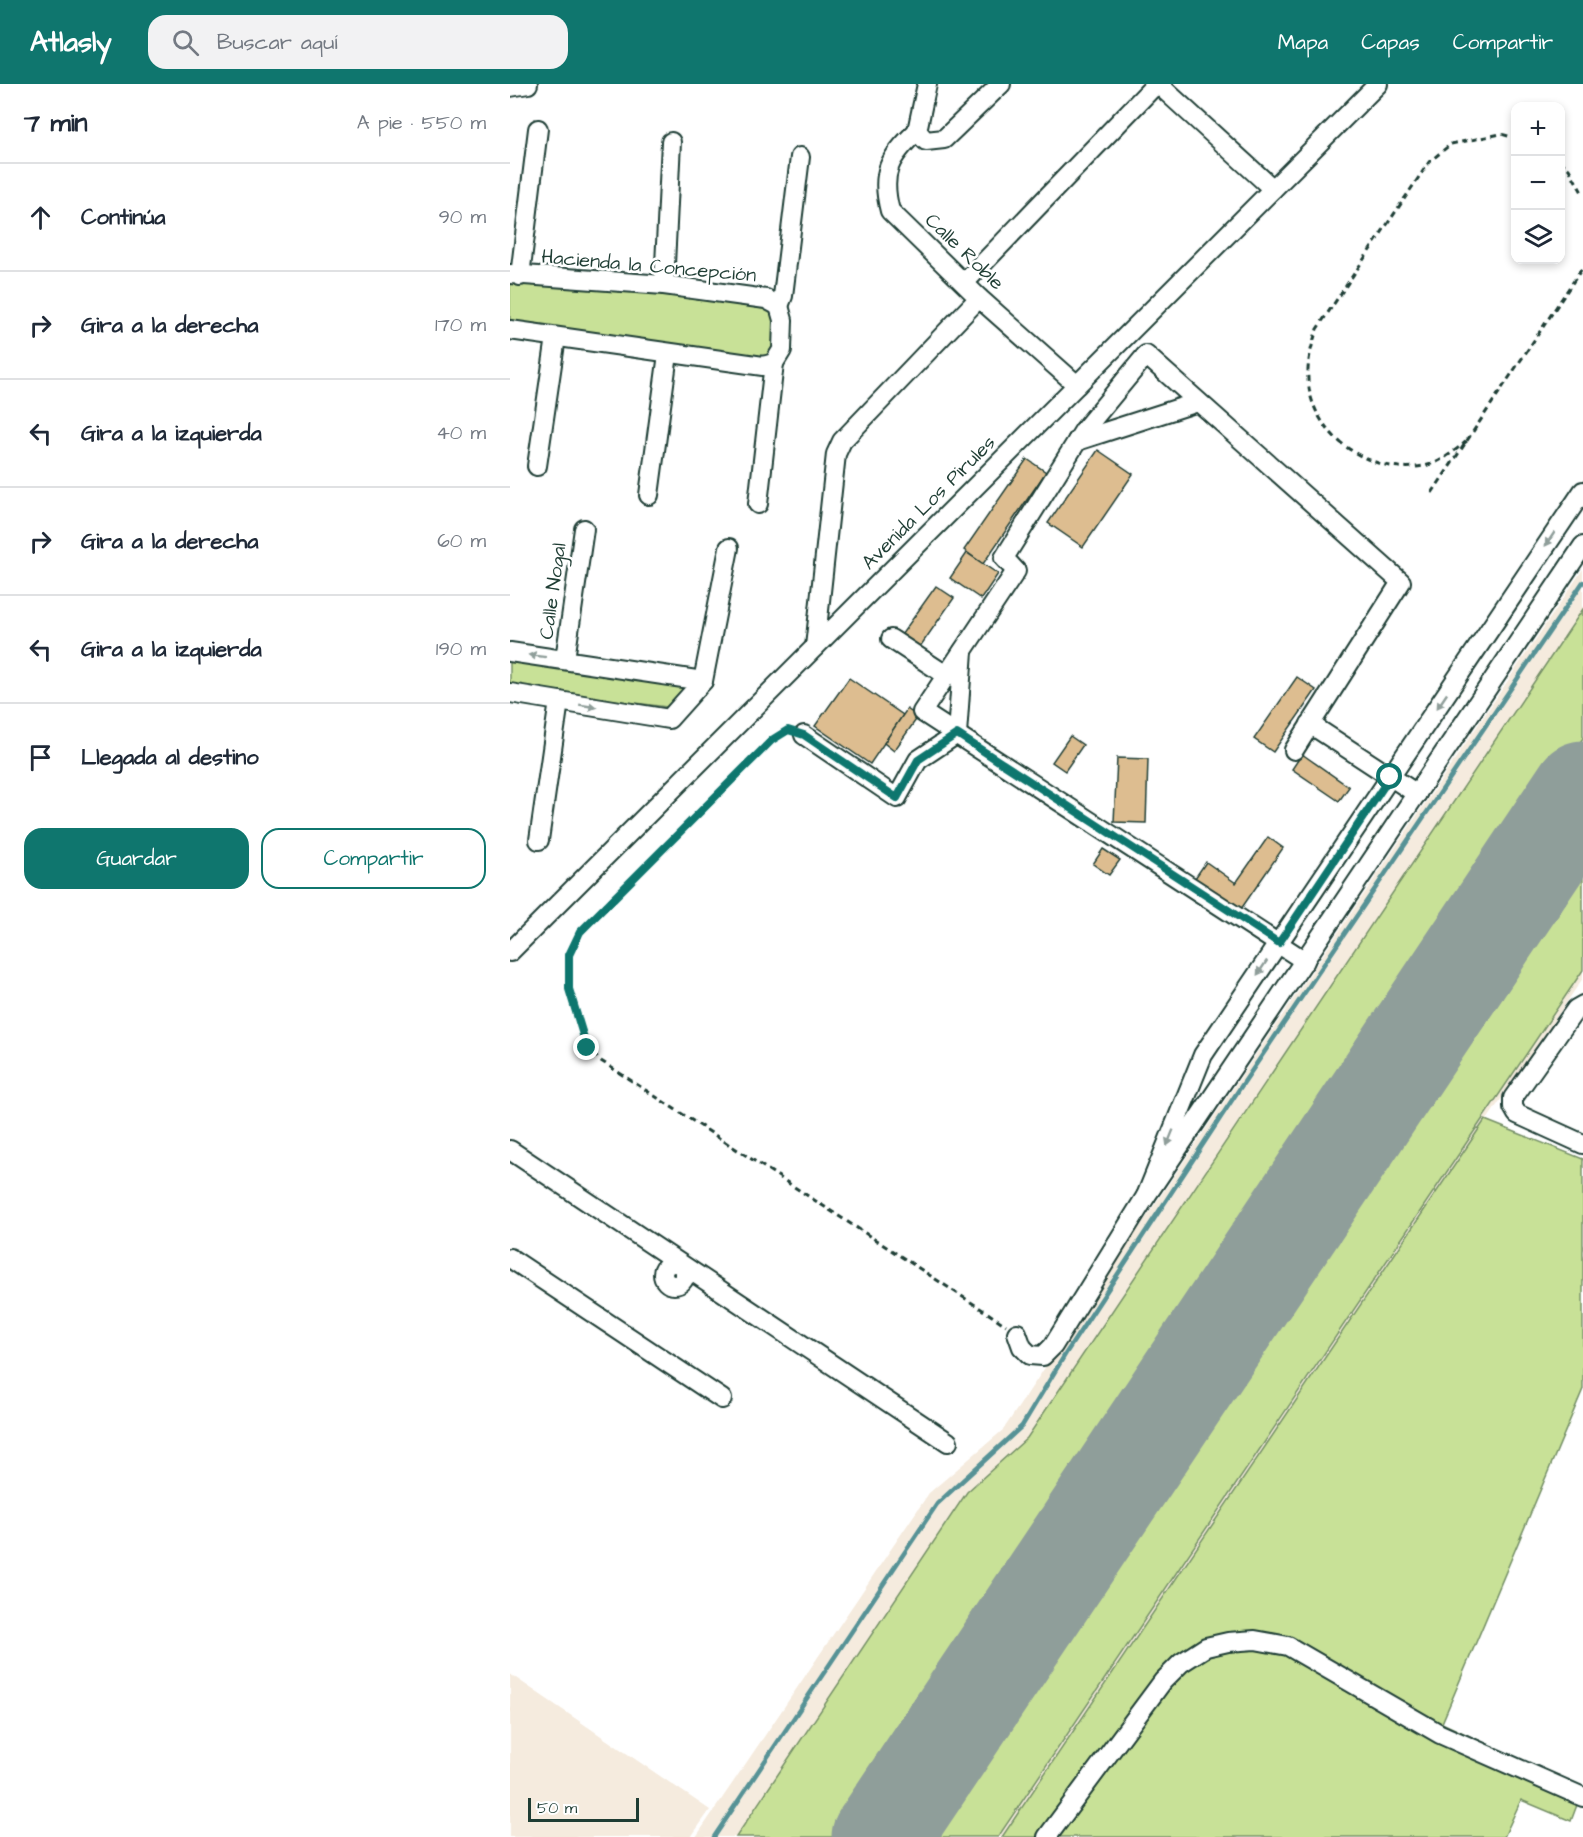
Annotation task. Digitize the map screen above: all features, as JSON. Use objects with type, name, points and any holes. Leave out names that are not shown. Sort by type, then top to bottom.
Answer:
[{"type":"street","points":[[510,87],[528,84]]},
{"type":"street","points":[[927,84],[917,131],[926,141],[944,139],[1001,84]]},
{"type":"street","points":[[965,282],[1157,84],[1273,189]]},
{"type":"street","name":"Avenida Los Pirules","points":[[510,952],[1378,84]]},
{"type":"street","points":[[515,275],[538,129]]},
{"type":"street","name":"Calle Roble","points":[[917,131],[902,145],[887,170],[885,191],[890,211],[980,298],[1077,385]]},
{"type":"street","points":[[664,285],[670,142]]},
{"type":"street","points":[[758,504],[774,363],[782,350],[783,320],[779,306],[783,296],[800,157]]},
{"type":"street","name":"Hacienda la Concepción","points":[[515,275],[664,285],[766,299],[779,306]]},
{"type":"street","points":[[815,646],[836,454],[842,441],[980,298]]},
{"type":"street","points":[[510,330],[763,366],[774,363]]},
{"type":"street","points":[[537,466],[556,337]]},
{"type":"street","points":[[649,495],[668,354]]},
{"type":"street","points":[[1294,750],[1401,582],[1146,356],[1077,441],[1004,558],[1016,571],[922,712],[1305,961]]},
{"type":"street","points":[[1077,441],[1198,402]]},
{"type":"street","points":[[1146,1196],[1203,1055],[1583,491]]},
{"type":"street","name":"Calle Nogal","points":[[565,659],[584,528]]},
{"type":"street","points":[[1017,1333],[1022,1347],[1030,1355],[1043,1356],[1053,1346],[1146,1196],[1583,546]]},
{"type":"street","points":[[510,693],[669,719],[703,681],[729,548]]},
{"type":"street","points":[[891,639],[946,675]]},
{"type":"street","points":[[957,734],[963,650]]},
{"type":"street","points":[[510,652],[703,681]]},
{"type":"street","points":[[539,840],[559,701]]},
{"type":"street","points":[[1310,724],[1417,794]]},
{"type":"street","points":[[804,735],[897,798],[918,760],[957,734]]},
{"type":"street","points":[[1583,1005],[1576,1008],[1513,1098],[1512,1107],[1517,1114],[1583,1144]]},
{"type":"street","points":[[510,1150],[669,1261],[948,1442]]},
{"type":"street","points":[[510,1258],[722,1399]]},
{"type":"street","points":[[1047,1837],[1163,1681],[1181,1663],[1206,1647],[1228,1642],[1255,1640],[1288,1646],[1440,1734],[1583,1797]]},
{"type":"path","points":[[1467,441],[1430,465],[1406,468],[1378,462],[1354,452],[1335,439],[1322,423],[1313,404],[1308,379],[1309,356],[1317,328],[1429,162],[1451,144],[1501,134],[1511,137]]},
{"type":"path","points":[[1565,165],[1583,194]]},
{"type":"path","points":[[1432,493],[1583,267]]},
{"type":"path","points":[[804,735],[788,730],[772,740],[580,932],[569,955],[569,989],[577,1021],[587,1048],[601,1061],[1017,1333]]},
{"type":"shaded area","points":[[1583,569],[1583,978],[1002,1837],[696,1837],[929,1493],[1003,1430]]},
{"type":"shaded area","points":[[510,1674],[710,1810],[691,1837],[510,1837]]},
{"type":"green space","points":[[510,275],[650,290],[776,311],[772,362],[510,328]]},
{"type":"green space","points":[[1583,609],[1583,738],[845,1837],[736,1837],[967,1492],[1027,1438]]},
{"type":"green space","points":[[510,650],[698,684],[675,708],[510,689]]},
{"type":"green space","points":[[1583,842],[1583,970],[998,1837],[916,1837]]},
{"type":"green space","points":[[1485,1120],[1583,1159],[1583,1389],[1442,1723],[1583,1789],[1571,1821],[1521,1800],[1504,1837],[1002,1837]]},
{"type":"building","points":[[1098,450],[1133,474],[1083,547],[1048,523]]},
{"type":"building","points":[[1027,459],[1046,472],[983,564],[964,550]]},
{"type":"building","points":[[967,553],[998,574],[981,599],[950,578]]},
{"type":"building","points":[[936,586],[954,598],[917,651],[899,638]]},
{"type":"building","points":[[1297,677],[1316,690],[1273,752],[1254,739]]},
{"type":"building","points":[[849,678],[903,715],[870,764],[815,726]]},
{"type":"building","points":[[907,709],[918,717],[894,751],[884,743]]},
{"type":"building","points":[[1070,736],[1083,745],[1065,771],[1052,762]]},
{"type":"building","points":[[1302,754],[1349,787],[1339,801],[1292,769]]},
{"type":"building","points":[[1117,758],[1148,759],[1146,823],[1114,822]]},
{"type":"building","points":[[1268,837],[1283,848],[1241,909],[1195,878],[1206,862],[1236,883]]},
{"type":"building","points":[[1103,849],[1120,860],[1109,875],[1093,864]]},
{"type":"waterway","points":[[714,1837],[937,1504],[1022,1426],[1066,1353],[1240,1088],[1583,582]]},
{"type":"runway","points":[[881,1837],[1583,790]]},
{"type":"route","points":[[587,1048],[569,989],[569,955],[580,932],[772,740],[788,730],[804,735],[897,798],[918,760],[957,734],[1279,943],[1390,777]]}]
